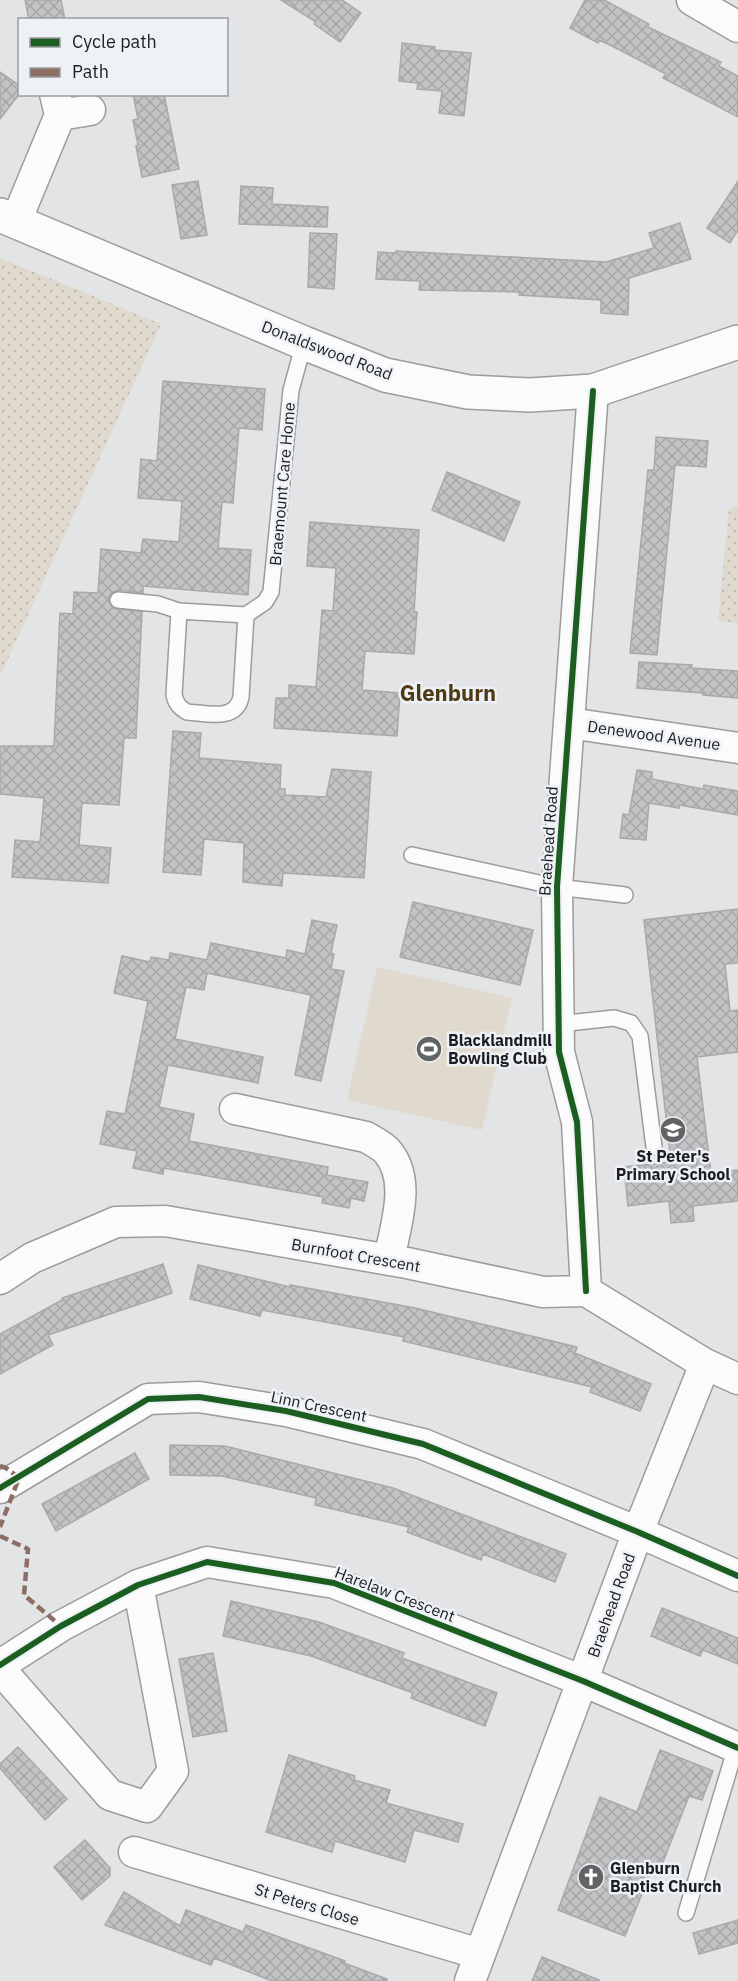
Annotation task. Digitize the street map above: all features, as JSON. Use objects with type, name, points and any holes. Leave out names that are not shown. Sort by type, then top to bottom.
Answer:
[{"type":"street","points":[[692,0],[738,27]]},
{"type":"street","points":[[8,218],[58,105],[90,110]]},
{"type":"street","name":"Donaldswood Road","points":[[8,218],[304,344],[385,375],[468,392],[530,395],[593,391],[738,342]]},
{"type":"street","name":"Braehead Road","points":[[586,1291],[577,1122],[559,1052],[557,887],[593,391]]},
{"type":"street","name":"Denewood Avenue","points":[[569,723],[738,748]]},
{"type":"street","points":[[235,1109],[366,1137],[385,1149],[394,1162],[401,1179],[389,1260]]},
{"type":"street","name":"Burnfoot Crescent","points":[[0,1279],[32,1258],[116,1222],[165,1221],[389,1260],[543,1292],[586,1291]]},
{"type":"street","points":[[586,1291],[705,1364],[738,1378]]},
{"type":"street","name":"Braehead Road","points":[[475,1968],[638,1532],[705,1364]]},
{"type":"street","name":"Linn Crescent","points":[[0,1488],[148,1399],[199,1397],[286,1412],[423,1444],[638,1532],[738,1576]]},
{"type":"street","name":"Harelaw Crescent","points":[[138,1585],[173,1771],[147,1807],[110,1795],[0,1667],[61,1626],[138,1585],[207,1562],[334,1583],[583,1681],[737,1747]]},
{"type":"street","name":"St Peters Close","points":[[134,1852],[475,1968]]},
{"type":"lane","name":"Braemount Care Home","points":[[246,615],[265,602],[271,592],[291,390],[304,344]]},
{"type":"lane","points":[[118,600],[158,604],[179,611],[246,615],[240,703],[237,708],[226,714],[187,712],[178,705],[174,695],[179,611]]},
{"type":"lane","points":[[412,855],[557,887],[625,895]]},
{"type":"lane","points":[[559,1024],[614,1018],[632,1023],[640,1036],[654,1147]]},
{"type":"lane","points":[[686,1913],[737,1747]]},
{"type":"shaded area","points":[[0,258],[161,324],[0,676]]},
{"type":"shaded area","points":[[738,507],[738,623],[718,620],[729,509]]},
{"type":"shaded area","name":"Blacklandmill Bowling Club","points":[[377,967],[512,998],[482,1130],[347,1100]]},
{"type":"building","points":[[25,0],[61,0],[65,18],[29,18]]},
{"type":"building","points":[[281,0],[342,0],[361,13],[340,42],[314,24],[316,22]]},
{"type":"building","points":[[585,0],[604,0],[649,24],[648,27],[721,62],[719,66],[738,76],[738,117],[663,78],[666,74],[610,45],[599,40],[598,43],[570,28]]},
{"type":"building","points":[[402,43],[435,47],[435,50],[471,53],[464,116],[439,113],[442,91],[417,89],[418,83],[399,81]]},
{"type":"building","points":[[0,72],[18,85],[18,96],[0,119]]},
{"type":"building","points":[[133,96],[164,96],[179,169],[142,177],[133,120],[138,119]]},
{"type":"building","points":[[198,181],[207,235],[181,239],[172,185]]},
{"type":"building","points":[[738,181],[738,230],[730,243],[707,228]]},
{"type":"building","points":[[241,186],[273,188],[272,204],[328,207],[327,227],[239,224]]},
{"type":"building","points":[[680,223],[691,259],[629,278],[628,315],[601,313],[601,300],[519,295],[519,292],[419,290],[420,281],[376,279],[378,252],[606,262],[654,248],[649,233]]},
{"type":"building","points":[[310,233],[337,234],[334,289],[308,287]]},
{"type":"building","points":[[163,381],[265,389],[262,430],[239,428],[233,503],[222,502],[218,548],[251,550],[248,595],[143,586],[143,593],[118,590],[110,594],[108,600],[113,608],[142,612],[136,738],[124,738],[119,805],[82,803],[79,845],[111,848],[108,883],[12,877],[15,840],[40,842],[44,798],[0,794],[0,746],[54,746],[60,613],[73,614],[74,592],[98,593],[101,549],[141,553],[143,539],[179,542],[182,501],[138,498],[141,459],[157,461]]},
{"type":"building","points":[[656,437],[708,441],[706,467],[675,465],[657,655],[630,653],[648,470],[654,470]]},
{"type":"building","points":[[447,472],[520,502],[504,541],[432,510]]},
{"type":"building","points":[[310,522],[419,530],[414,654],[365,651],[362,690],[400,693],[397,736],[274,728],[276,698],[289,698],[289,685],[316,687],[322,610],[333,611],[336,568],[307,566]]},
{"type":"building","points":[[639,662],[692,665],[691,668],[738,671],[738,698],[637,688]]},
{"type":"building","points":[[173,731],[201,733],[199,758],[281,765],[280,789],[285,789],[285,795],[326,797],[332,769],[371,772],[364,878],[283,873],[282,886],[243,882],[244,843],[204,839],[201,875],[163,872]]},
{"type":"building","points":[[637,770],[652,772],[652,779],[703,789],[704,785],[738,791],[738,815],[679,805],[679,808],[649,803],[646,840],[620,838],[623,814],[629,815]]},
{"type":"building","points":[[413,902],[533,930],[520,985],[400,957]]},
{"type":"building","points":[[738,909],[738,963],[725,964],[730,1011],[738,1010],[738,1052],[697,1057],[711,1173],[738,1170],[738,1201],[693,1206],[694,1221],[671,1223],[669,1201],[628,1206],[624,1167],[671,1162],[644,920]]},
{"type":"building","points":[[312,920],[337,925],[331,953],[334,954],[331,969],[344,971],[321,1081],[295,1075],[311,995],[207,973],[204,990],[186,987],[175,1039],[263,1057],[258,1083],[168,1065],[159,1107],[194,1114],[189,1141],[328,1167],[327,1175],[368,1182],[364,1201],[351,1198],[349,1208],[322,1203],[323,1197],[164,1168],[163,1174],[133,1168],[137,1151],[100,1144],[107,1111],[125,1114],[148,1001],[114,993],[122,956],[150,962],[151,957],[169,960],[170,953],[207,960],[211,943],[286,958],[287,950],[305,954]]},
{"type":"building","points":[[163,1264],[172,1293],[48,1335],[53,1345],[0,1374],[0,1334],[62,1298]]},
{"type":"building","points":[[198,1265],[290,1287],[290,1285],[415,1308],[577,1347],[575,1353],[651,1384],[640,1411],[590,1392],[592,1387],[403,1341],[404,1337],[262,1310],[260,1316],[190,1299]]},
{"type":"building","points":[[170,1445],[225,1446],[393,1488],[566,1554],[555,1582],[483,1554],[481,1560],[407,1532],[409,1527],[315,1505],[316,1498],[222,1476],[170,1475]]},
{"type":"building","points":[[135,1453],[149,1479],[56,1531],[42,1504]]},
{"type":"building","points":[[231,1601],[319,1622],[404,1653],[402,1658],[497,1693],[485,1726],[411,1698],[413,1693],[311,1656],[223,1636]]},
{"type":"building","points":[[662,1608],[738,1638],[738,1664],[703,1650],[700,1656],[651,1636]]},
{"type":"building","points":[[213,1653],[227,1731],[193,1737],[179,1659]]},
{"type":"building","points":[[18,1747],[67,1799],[45,1820],[0,1768],[0,1764]]},
{"type":"building","name":"Glenburn Baptist Church","points":[[660,1750],[713,1771],[702,1800],[689,1796],[661,1867],[654,1864],[625,1936],[558,1910],[600,1797],[637,1812]]},
{"type":"building","points":[[289,1755],[355,1776],[354,1780],[390,1790],[386,1803],[463,1824],[458,1842],[414,1830],[405,1862],[335,1841],[332,1852],[266,1832]]},
{"type":"building","points":[[85,1840],[110,1868],[110,1876],[82,1900],[54,1867]]},
{"type":"building","points":[[124,1892],[180,1926],[186,1910],[243,1932],[246,1925],[345,1961],[344,1963],[387,1979],[387,1981],[272,1981],[214,1958],[211,1965],[105,1925]]},
{"type":"building","points":[[738,1920],[738,1943],[699,1954],[693,1933]]},
{"type":"building","points":[[542,1957],[599,1980],[599,1981],[532,1981]]},
{"type":"marked path","points":[[0,1466],[19,1478],[0,1527]]},
{"type":"marked path","points":[[0,1536],[28,1549],[24,1595],[61,1626]]},
{"type":"cycle path","points":[[586,1291],[577,1122],[559,1052],[557,887],[593,391]]},
{"type":"cycle path","points":[[0,1488],[148,1399],[199,1397],[286,1411],[423,1444],[638,1532],[738,1576]]},
{"type":"cycle path","points":[[0,1665],[61,1626],[138,1585],[207,1562],[334,1583],[583,1681],[738,1748]]},
{"type":"place","name":"Blacklandmill Bowling Club","points":[[429,1049]]},
{"type":"place","name":"St Peter's Primary School","points":[[673,1130]]},
{"type":"place","name":"Glenburn Baptist Church","points":[[591,1877]]},
{"type":"district","name":"Glenburn","points":[[448,693]]}]
